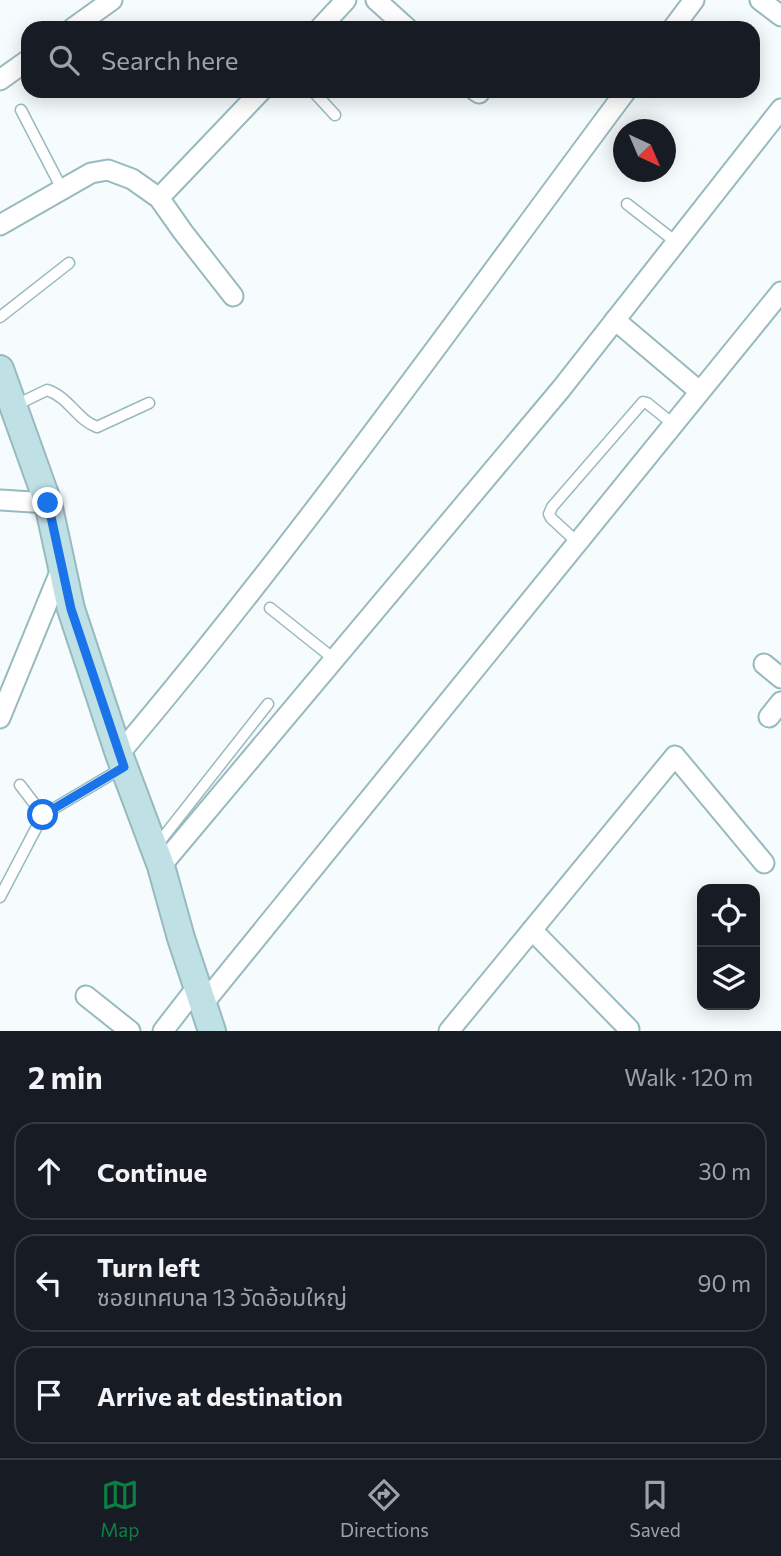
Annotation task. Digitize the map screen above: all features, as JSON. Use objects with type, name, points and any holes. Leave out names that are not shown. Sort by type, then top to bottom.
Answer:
[{"type":"street","points":[[83,21],[112,0]]},
{"type":"street","points":[[326,21],[346,0]]},
{"type":"street","points":[[376,0],[399,21]]},
{"type":"street","points":[[678,21],[694,0]]},
{"type":"street","points":[[760,0],[781,16]]},
{"type":"street","points":[[0,80],[21,65]]},
{"type":"street","points":[[159,198],[254,98]]},
{"type":"street","points":[[122,760],[300,528],[621,98]]},
{"type":"street","points":[[158,857],[334,659],[561,389],[781,109]]},
{"type":"street","points":[[0,225],[91,173],[108,170],[132,179],[159,198],[233,296]]},
{"type":"street","points":[[163,1031],[200,995],[781,292]]},
{"type":"street","points":[[615,320],[699,391]]},
{"type":"street","points":[[1,376],[48,503],[71,609],[158,857],[212,1031]]},
{"type":"street","points":[[0,500],[48,503]]},
{"type":"street","points":[[0,718],[63,565]]},
{"type":"street","points":[[764,664],[781,678]]},
{"type":"street","points":[[449,1031],[675,756],[764,863]]},
{"type":"street","points":[[532,930],[629,1029]]},
{"type":"street","points":[[86,996],[130,1031]]},
{"type":"lane","points":[[319,98],[335,115]]},
{"type":"lane","points":[[21,110],[61,189]]},
{"type":"lane","points":[[627,204],[676,242]]},
{"type":"lane","points":[[0,317],[69,263]]},
{"type":"lane","points":[[13,406],[47,390],[58,393],[88,424],[97,428],[149,403]]},
{"type":"lane","points":[[577,542],[551,518],[549,514],[552,508],[643,402],[673,424]]},
{"type":"lane","points":[[270,608],[334,659]]},
{"type":"lane","points":[[158,857],[268,704]]},
{"type":"lane","points":[[0,897],[43,815],[122,760]]},
{"type":"lane","points":[[20,785],[43,815]]},
{"type":"route","points":[[43,815],[124,767],[71,609],[48,503]]}]
